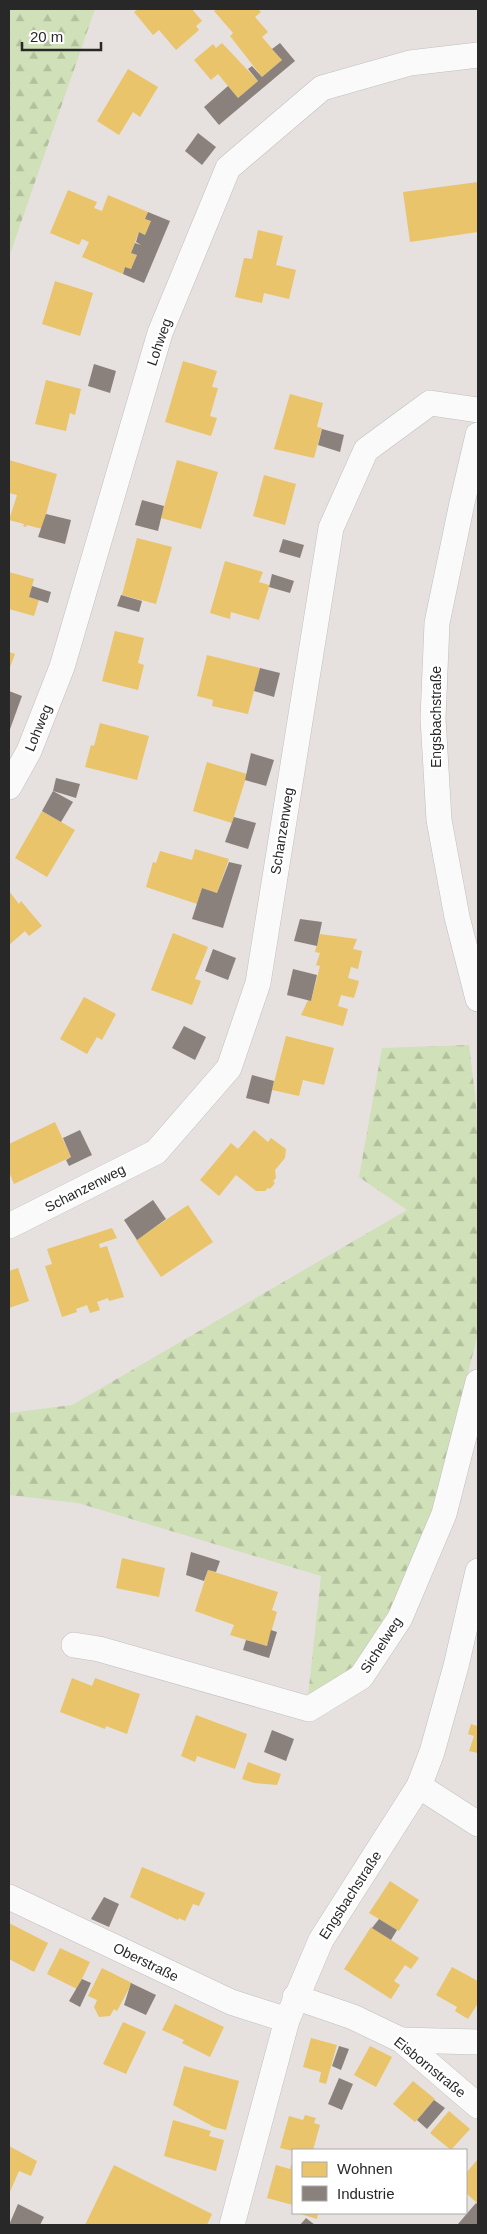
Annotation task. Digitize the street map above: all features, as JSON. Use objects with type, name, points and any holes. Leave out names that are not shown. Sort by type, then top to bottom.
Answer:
[{"type":"street","name":"Lohweg","points":[[9,787],[29,751],[62,667],[160,333],[228,168],[322,88],[410,63],[478,55]]},
{"type":"street","name":"Schanzenweg","points":[[9,1226],[156,1152],[229,1068],[258,983],[331,528],[366,450],[430,403],[478,410]]},
{"type":"street","name":"Engsbachstraße","points":[[478,435],[437,624],[433,718],[438,820],[468,915],[478,999]]},
{"type":"street","name":"Sichelweg","points":[[74,1644],[99,1649],[310,1710],[361,1677],[400,1618],[444,1514],[478,1382]]},
{"type":"street","name":"Engsbachstraße","points":[[232,2225],[287,2020],[321,1940],[419,1786],[432,1752],[456,1666],[478,1571]]},
{"type":"street","points":[[419,1786],[478,1824]]},
{"type":"street","name":"Oberstraße","points":[[9,1897],[232,2002],[287,2020]]},
{"type":"street","name":"Eisbornstraße","points":[[296,1998],[353,2017],[401,2040],[478,2106]]},
{"type":"street","points":[[401,2040],[478,2042]]},
{"type":"green space","points":[[9,9],[95,9],[9,257]]},
{"type":"green space","points":[[469,1045],[476,1103],[478,1158],[478,1334],[431,1515],[394,1611],[351,1668],[320,1693],[308,1696],[321,1576],[78,1503],[9,1495],[9,1413],[72,1405],[407,1210],[359,1177],[382,1048]]},
{"type":"building: Wohnen","points":[[138,9],[192,9],[202,21],[196,26],[199,30],[176,50],[159,30],[153,35],[134,12]]},
{"type":"building: Wohnen","points":[[217,9],[258,9],[261,12],[255,17],[268,32],[262,37],[282,60],[262,77],[230,36],[233,33],[214,11]]},
{"type":"building: Wohnen","points":[[222,43],[258,81],[238,98],[218,74],[211,80],[194,60],[213,44],[216,48]]},
{"type":"building: Wohnen","points":[[128,69],[158,87],[140,117],[133,112],[119,135],[97,121]]},
{"type":"building: Wohnen","points":[[478,182],[478,232],[410,242],[403,192]]},
{"type":"building: Wohnen","points":[[68,190],[97,202],[94,208],[102,211],[108,195],[148,212],[145,219],[151,221],[145,235],[139,232],[131,253],[137,255],[131,269],[125,267],[123,274],[82,257],[89,242],[82,239],[79,245],[50,233]]},
{"type":"building: Wohnen","points":[[258,230],[283,236],[276,265],[296,270],[289,299],[264,293],[262,303],[235,297],[244,258],[252,259]]},
{"type":"building: Wohnen","points":[[55,281],[93,293],[80,336],[42,324]]},
{"type":"building: Wohnen","points":[[183,361],[217,371],[212,387],[218,388],[210,416],[217,418],[211,436],[165,422]]},
{"type":"building: Wohnen","points":[[46,380],[81,389],[75,415],[70,413],[66,431],[35,424]]},
{"type":"building: Wohnen","points":[[290,394],[323,403],[317,427],[322,428],[314,458],[274,449]]},
{"type":"building: Wohnen","points":[[9,460],[57,474],[42,529],[27,525],[26,527],[23,526],[24,524],[9,520],[17,495],[9,493]]},
{"type":"building: Wohnen","points":[[177,460],[218,472],[201,529],[161,518]]},
{"type":"building: Wohnen","points":[[264,475],[296,484],[285,525],[253,516]]},
{"type":"building: Wohnen","points":[[137,538],[172,547],[156,604],[122,595]]},
{"type":"building: Wohnen","points":[[225,561],[263,572],[259,582],[269,585],[269,587],[259,620],[231,612],[230,619],[210,613]]},
{"type":"building: Wohnen","points":[[9,572],[34,579],[29,597],[39,600],[34,616],[9,609]]},
{"type":"building: Wohnen","points":[[115,631],[144,638],[138,663],[144,665],[138,690],[102,681]]},
{"type":"building: Wohnen","points":[[9,652],[15,654],[9,670]]},
{"type":"building: Wohnen","points":[[207,655],[260,668],[248,714],[212,706],[213,700],[197,696]]},
{"type":"building: Wohnen","points":[[100,723],[149,736],[137,780],[85,767],[91,745],[94,746]]},
{"type":"building: Wohnen","points":[[207,762],[247,774],[232,823],[193,811]]},
{"type":"building: Wohnen","points":[[42,811],[75,830],[47,877],[15,858]]},
{"type":"building: Wohnen","points":[[195,849],[229,859],[217,893],[202,888],[197,904],[146,887],[153,862],[156,863],[160,851],[192,860]]},
{"type":"building: Wohnen","points":[[9,891],[19,904],[21,901],[42,926],[29,936],[25,931],[9,945]]},
{"type":"building: Wohnen","points":[[173,933],[208,947],[195,979],[201,981],[192,1005],[151,990]]},
{"type":"building: Wohnen","points":[[320,934],[357,939],[353,949],[362,951],[358,969],[351,967],[348,978],[359,981],[354,998],[341,995],[338,1006],[348,1009],[343,1026],[301,1015],[308,1000],[311,1001],[320,966],[316,965],[320,953],[315,952]]},
{"type":"building: Wohnen","points":[[84,997],[116,1014],[102,1040],[97,1037],[87,1054],[60,1039]]},
{"type":"building: Wohnen","points":[[286,1036],[334,1048],[324,1085],[303,1080],[299,1096],[272,1090]]},
{"type":"building: Wohnen","points":[[55,1122],[71,1157],[14,1184],[9,1172],[9,1144]]},
{"type":"building: Wohnen","points":[[254,1130],[268,1142],[271,1138],[286,1149],[285,1158],[275,1170],[276,1178],[273,1181],[275,1183],[270,1189],[256,1191],[236,1175],[219,1196],[200,1180],[231,1143],[238,1149]]},
{"type":"building: Wohnen","points":[[188,1205],[213,1242],[161,1277],[136,1240]]},
{"type":"building: Wohnen","points":[[112,1228],[117,1238],[99,1244],[100,1248],[107,1246],[124,1297],[109,1301],[108,1298],[97,1302],[100,1310],[90,1313],[87,1305],[76,1309],[77,1312],[62,1317],[45,1266],[52,1264],[47,1249]]},
{"type":"building: Wohnen","points":[[18,1268],[29,1301],[9,1308],[9,1271]]},
{"type":"building: Wohnen","points":[[122,1558],[165,1568],[159,1597],[116,1588]]},
{"type":"building: Wohnen","points":[[208,1570],[278,1592],[272,1610],[277,1612],[267,1646],[230,1635],[234,1625],[195,1611]]},
{"type":"building: Wohnen","points":[[72,1678],[92,1686],[95,1678],[140,1694],[127,1734],[106,1726],[105,1729],[60,1712]]},
{"type":"building: Wohnen","points":[[196,1715],[247,1734],[235,1769],[197,1756],[195,1762],[181,1756]]},
{"type":"building: Wohnen","points":[[478,1722],[478,1753],[469,1751],[474,1736],[468,1734],[471,1724],[477,1726]]},
{"type":"building: Wohnen","points":[[248,1762],[281,1774],[277,1785],[254,1783],[242,1779]]},
{"type":"building: Wohnen","points":[[142,1867],[205,1893],[199,1906],[193,1904],[185,1921],[179,1918],[178,1920],[130,1897]]},
{"type":"building: Wohnen","points":[[390,1881],[419,1900],[399,1931],[369,1913]]},
{"type":"building: Wohnen","points":[[9,1923],[48,1943],[34,1972],[9,1959]]},
{"type":"building: Wohnen","points":[[371,1927],[419,1958],[411,1969],[405,1965],[394,1981],[400,1985],[391,1999],[344,1969]]},
{"type":"building: Wohnen","points":[[60,1948],[90,1962],[77,1989],[47,1974]]},
{"type":"building: Wohnen","points":[[452,1967],[478,1981],[478,2003],[468,2019],[455,2011],[457,2007],[436,1995]]},
{"type":"building: Wohnen","points":[[102,1968],[132,1983],[117,2011],[114,2009],[110,2016],[99,2017],[94,2007],[97,2000],[88,1996]]},
{"type":"building: Wohnen","points":[[175,2004],[224,2027],[210,2057],[182,2043],[184,2040],[162,2030]]},
{"type":"building: Wohnen","points":[[123,2022],[146,2032],[126,2074],[103,2064]]},
{"type":"building: Wohnen","points":[[311,2038],[337,2045],[326,2084],[319,2082],[321,2072],[303,2067]]},
{"type":"building: Wohnen","points":[[370,2046],[392,2057],[376,2087],[354,2075]]},
{"type":"building: Wohnen","points":[[184,2066],[239,2081],[226,2130],[214,2127],[173,2105]]},
{"type":"building: Wohnen","points":[[413,2081],[435,2099],[415,2122],[393,2104]]},
{"type":"building: Wohnen","points":[[449,2111],[470,2129],[452,2149],[430,2133]]},
{"type":"building: Wohnen","points":[[305,2115],[316,2118],[314,2123],[320,2125],[313,2149],[292,2149],[292,2151],[280,2148],[289,2116],[303,2120]]},
{"type":"building: Wohnen","points":[[173,2120],[211,2131],[209,2136],[224,2140],[216,2171],[164,2156]]},
{"type":"building: Wohnen","points":[[9,2146],[37,2161],[31,2176],[19,2171],[9,2194]]},
{"type":"building: Wohnen","points":[[478,2159],[478,2204],[467,2194],[467,2172]]},
{"type":"building: Wohnen","points":[[292,2163],[292,2205],[267,2198],[276,2165],[290,2169]]},
{"type":"building: Wohnen","points":[[114,2165],[212,2214],[207,2225],[85,2225]]},
{"type":"building: Wohnen","points":[[300,2214],[318,2214],[317,2219]]},
{"type":"building: Industrie","points":[[280,43],[295,61],[219,125],[204,107],[228,86],[238,98],[258,81],[248,69],[252,66],[262,77],[282,60],[272,49]]},
{"type":"building: Industrie","points":[[198,133],[216,147],[202,165],[185,151]]},
{"type":"building: Industrie","points":[[148,212],[170,221],[144,283],[123,274],[125,267],[131,269],[137,255],[131,253],[135,243],[141,245],[136,242],[139,232],[145,235],[151,221],[145,219]]},
{"type":"building: Industrie","points":[[94,364],[116,371],[110,393],[88,386]]},
{"type":"building: Industrie","points":[[322,429],[344,435],[340,452],[318,445]]},
{"type":"building: Industrie","points":[[142,500],[164,506],[158,531],[135,525]]},
{"type":"building: Industrie","points":[[46,514],[71,520],[65,544],[38,537]]},
{"type":"building: Industrie","points":[[283,539],[304,545],[300,558],[279,552]]},
{"type":"building: Industrie","points":[[272,574],[294,581],[290,593],[269,587]]},
{"type":"building: Industrie","points":[[32,586],[51,592],[48,603],[29,597]]},
{"type":"building: Industrie","points":[[121,595],[142,601],[139,612],[117,606]]},
{"type":"building: Industrie","points":[[260,668],[280,673],[274,697],[254,691]]},
{"type":"building: Industrie","points":[[9,691],[22,696],[9,732]]},
{"type":"building: Industrie","points":[[251,753],[274,760],[266,786],[245,780]]},
{"type":"building: Industrie","points":[[56,778],[80,784],[76,798],[53,791]]},
{"type":"building: Industrie","points":[[53,791],[73,802],[61,822],[42,811]]},
{"type":"building: Industrie","points":[[234,817],[256,823],[248,849],[225,842]]},
{"type":"building: Industrie","points":[[229,862],[242,865],[223,928],[192,919],[202,888],[217,893]]},
{"type":"building: Industrie","points":[[300,919],[322,922],[317,946],[294,941]]},
{"type":"building: Industrie","points":[[213,949],[236,958],[228,980],[205,971]]},
{"type":"building: Industrie","points":[[293,969],[317,975],[311,1001],[287,995]]},
{"type":"building: Industrie","points":[[184,1026],[206,1037],[195,1060],[172,1048]]},
{"type":"building: Industrie","points":[[252,1075],[274,1081],[269,1104],[246,1098]]},
{"type":"building: Industrie","points":[[80,1130],[92,1155],[69,1166],[66,1160],[71,1157],[63,1138]]},
{"type":"building: Industrie","points":[[153,1200],[166,1219],[137,1240],[124,1220]]},
{"type":"building: Industrie","points":[[191,1552],[220,1561],[216,1572],[208,1570],[204,1581],[186,1575]]},
{"type":"building: Industrie","points":[[271,1630],[277,1632],[269,1658],[243,1650],[246,1640],[267,1646]]},
{"type":"building: Industrie","points":[[272,1730],[294,1739],[286,1761],[264,1752]]},
{"type":"building: Industrie","points":[[104,1897],[119,1904],[109,1927],[91,1919]]},
{"type":"building: Industrie","points":[[379,1919],[397,1930],[391,1940],[372,1928]]},
{"type":"building: Industrie","points":[[82,1979],[91,1983],[80,2007],[69,2001]]},
{"type":"building: Industrie","points":[[131,1983],[156,1995],[146,2015],[124,2005]]},
{"type":"building: Industrie","points":[[339,2046],[349,2049],[341,2070],[332,2066]]},
{"type":"building: Industrie","points":[[339,2078],[353,2084],[342,2110],[328,2104]]},
{"type":"building: Industrie","points":[[434,2100],[445,2108],[427,2129],[417,2120]]},
{"type":"building: Industrie","points":[[476,2203],[478,2205],[478,2225],[458,2224]]},
{"type":"building: Industrie","points":[[18,2204],[44,2217],[40,2225],[9,2225]]},
{"type":"building: Industrie","points":[[306,2218],[315,2225],[300,2225]]}]
